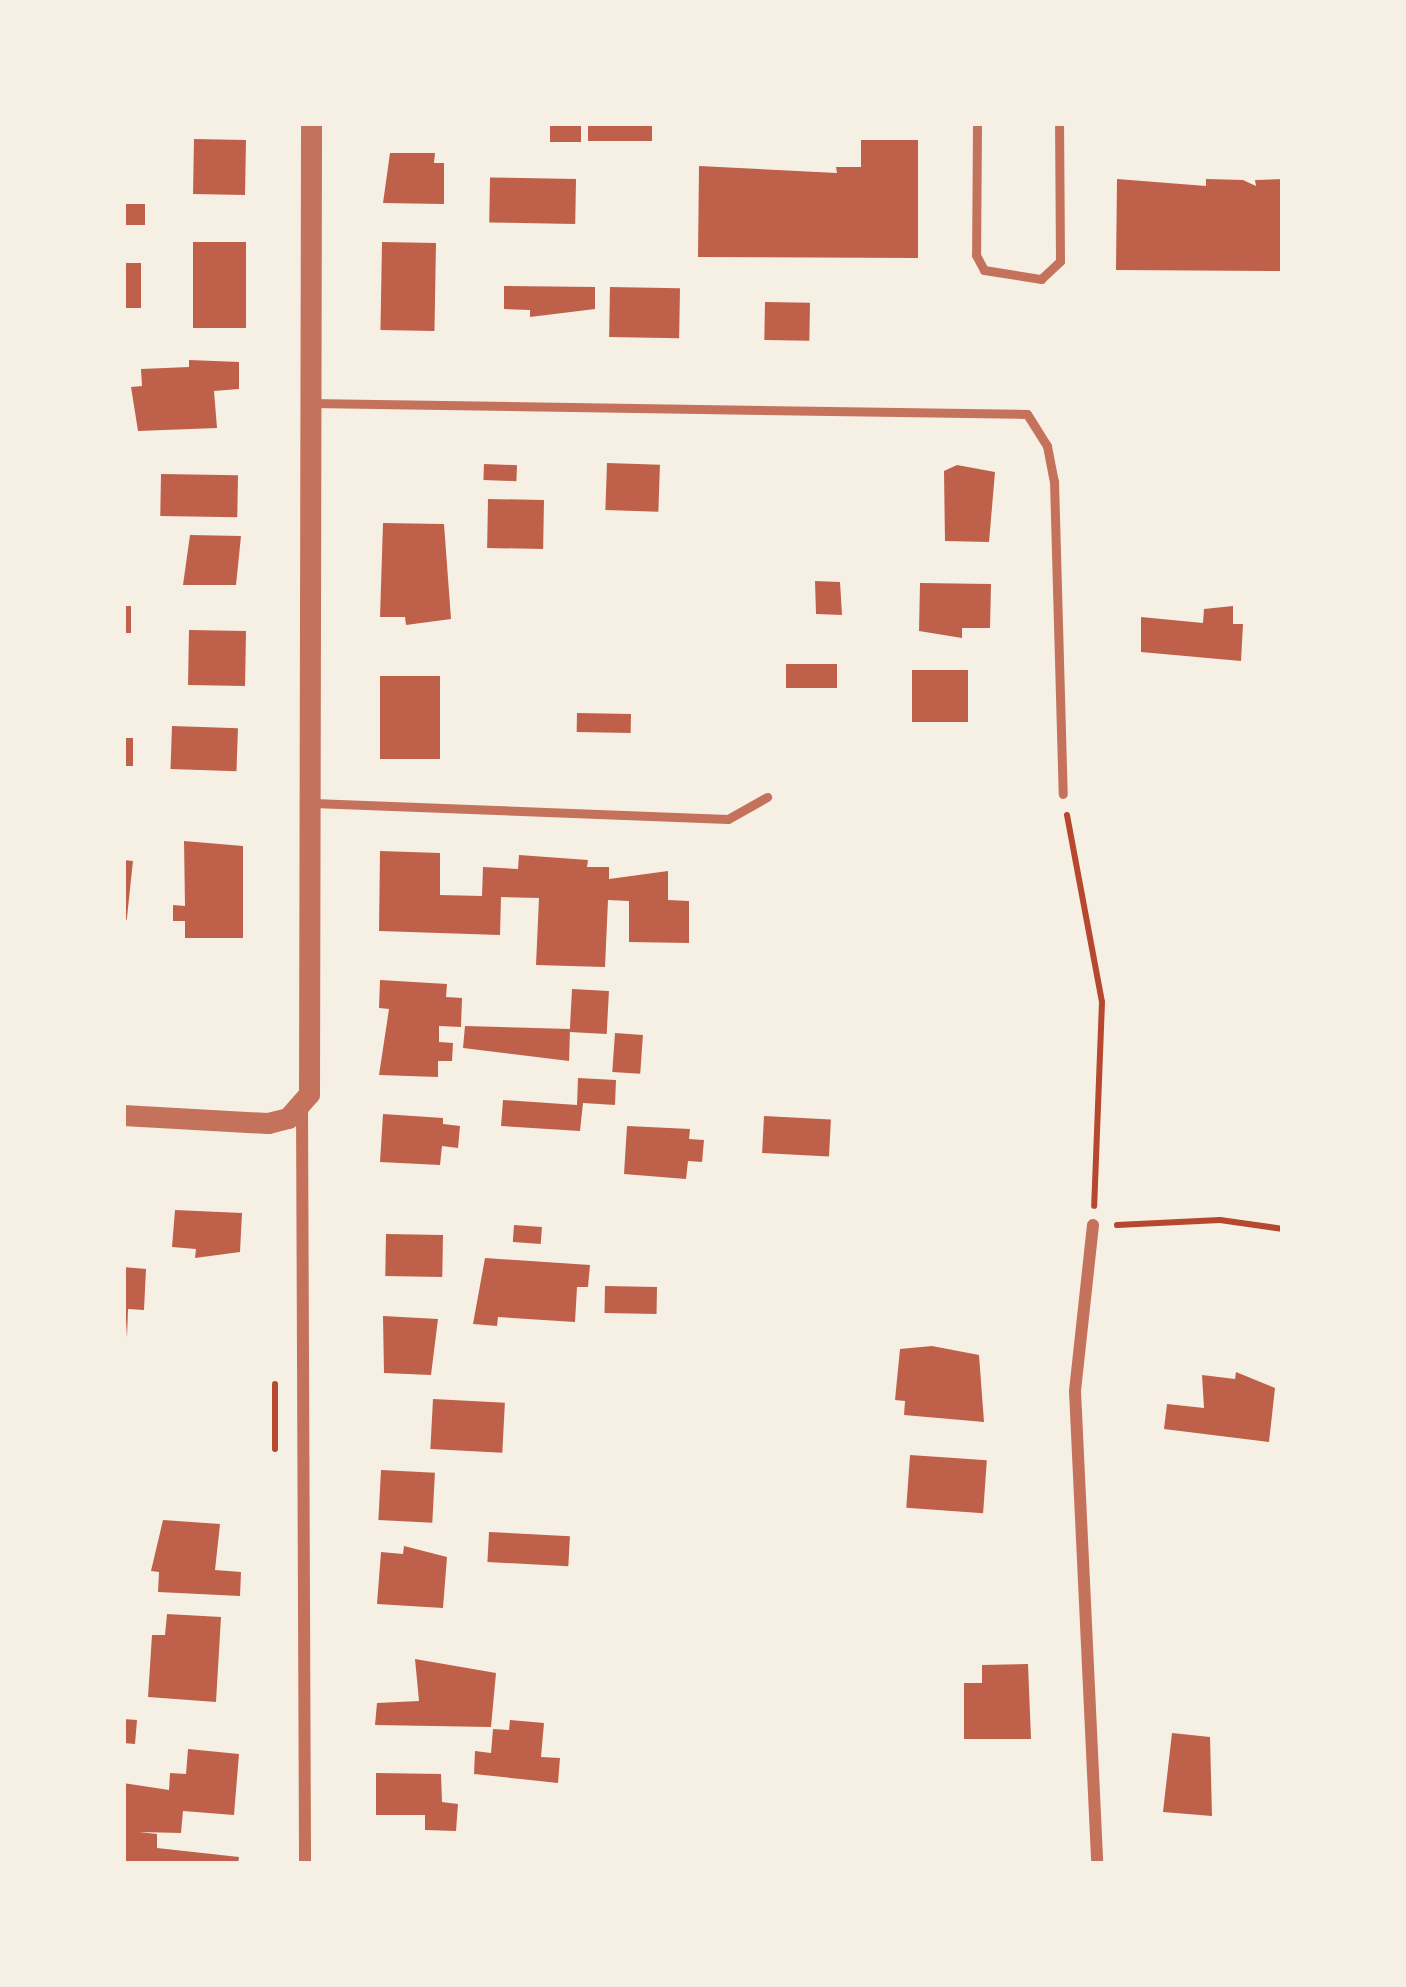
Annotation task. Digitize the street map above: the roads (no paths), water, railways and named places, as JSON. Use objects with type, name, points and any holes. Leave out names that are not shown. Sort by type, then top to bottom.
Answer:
[{"type":"street","points":[[305,1864],[311,123]]},
{"type":"street","points":[[123,1115],[268,1123],[305,1100]]},
{"type":"street","points":[[1093,1226],[1075,1390],[1097,1864]]},
{"type":"lane","points":[[977,123],[976,255],[984,270],[1041,279],[1060,261],[1060,123]]},
{"type":"lane","points":[[310,403],[994,409],[1027,414],[1047,446],[1054,482],[1063,794]]},
{"type":"lane","points":[[307,803],[728,818],[767,797]]}]
